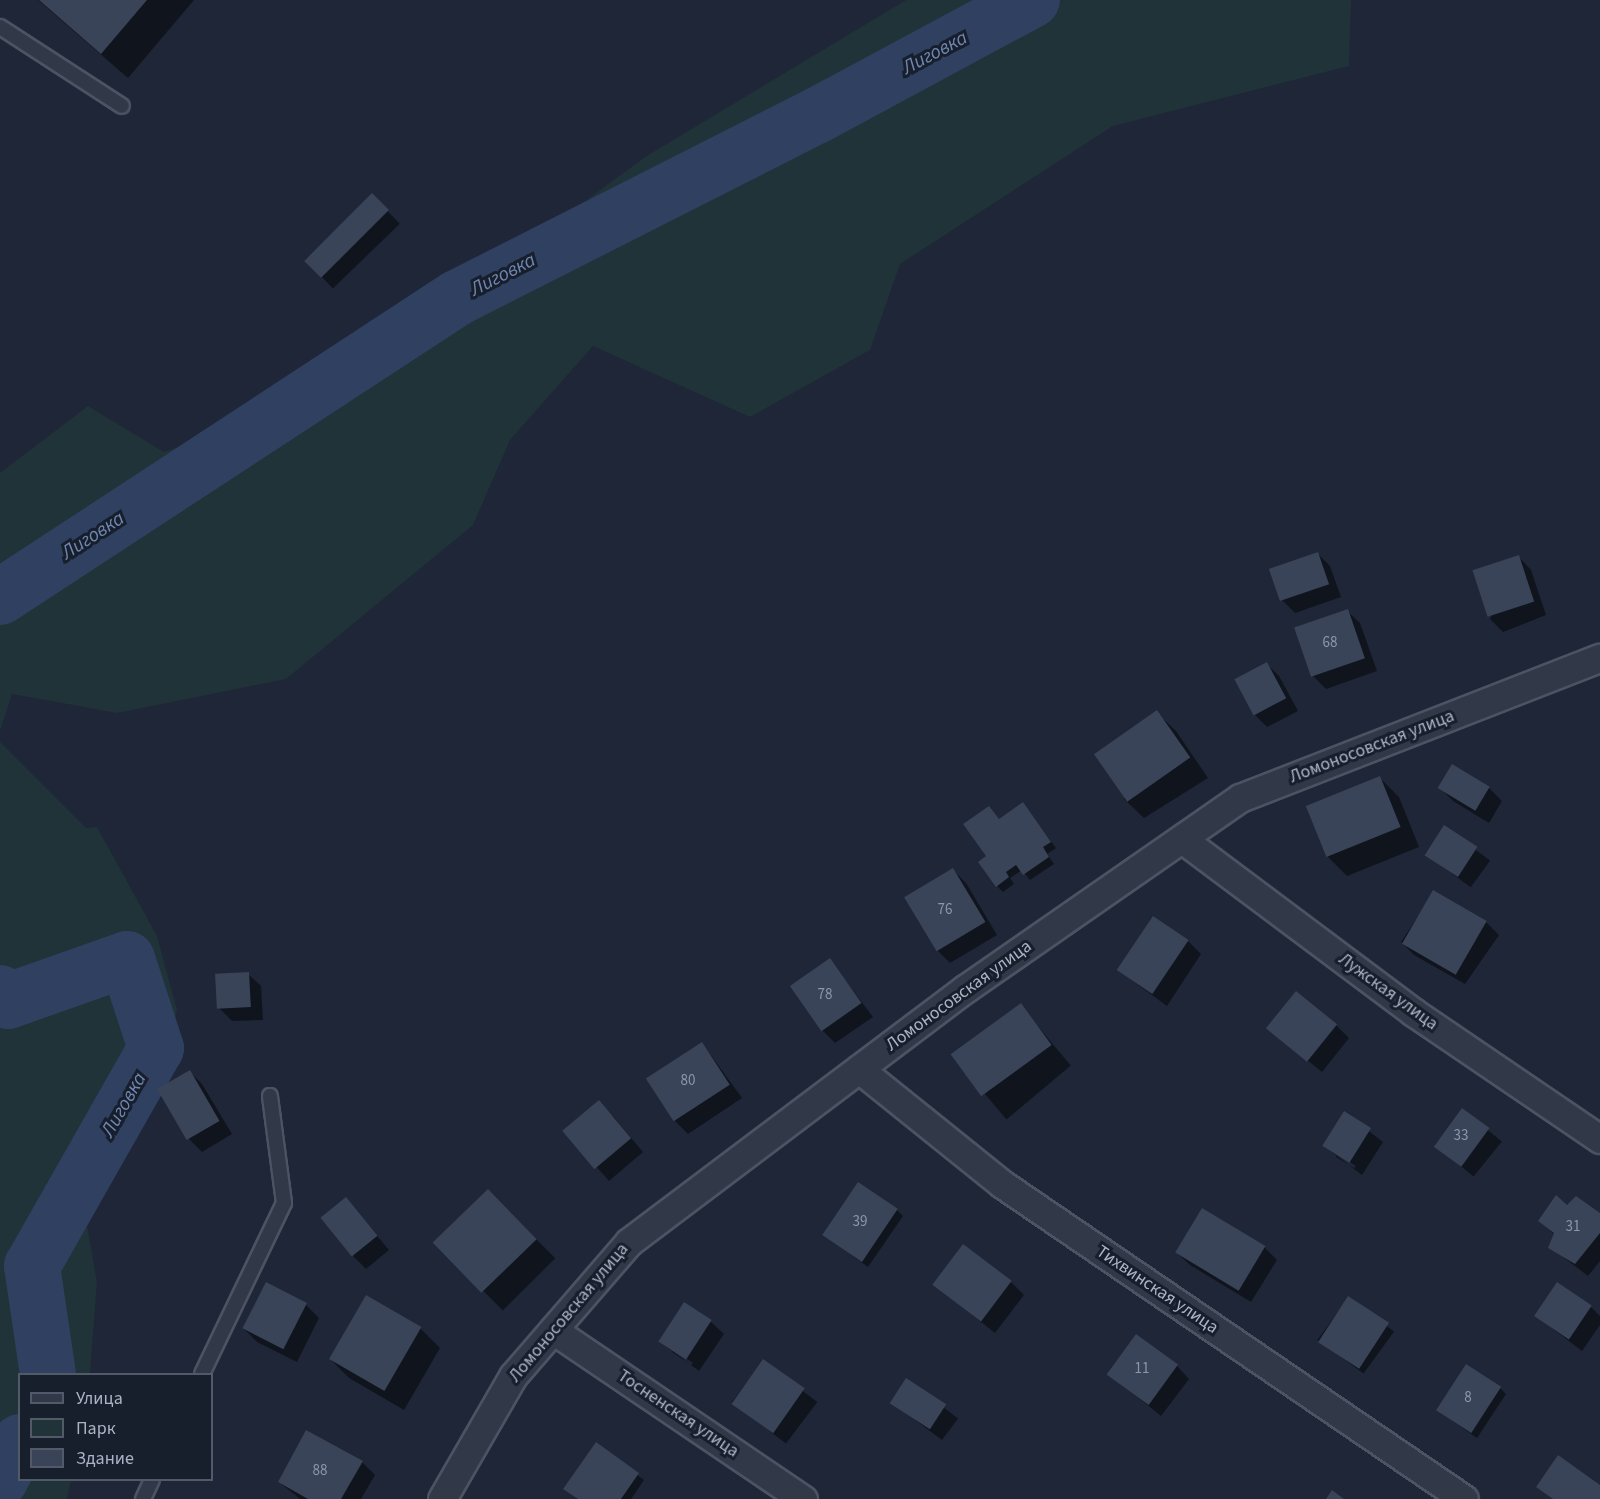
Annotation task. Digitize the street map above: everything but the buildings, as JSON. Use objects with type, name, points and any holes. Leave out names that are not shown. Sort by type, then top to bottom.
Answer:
[{"type":"street","name":"Ломоносовская улица","points":[[442,1499],[513,1376],[629,1242],[965,989],[1240,798],[1593,667]]},
{"type":"street","name":"Лужская улица","points":[[1182,838],[1413,1012],[1600,1139]]},
{"type":"street","name":"Тихвинская улица","points":[[859,1069],[1002,1184],[1464,1499]]},
{"type":"street","name":"Тосненская улица","points":[[553,1330],[802,1499]]},
{"type":"lane","points":[[0,27],[122,106]]},
{"type":"lane","points":[[202,1373],[284,1203],[270,1096]]},
{"type":"lane","points":[[143,1499],[151,1481]]},
{"type":"green space","points":[[906,0],[1351,0],[1349,66],[1113,126],[900,264],[870,350],[750,417],[593,346],[510,440],[473,525],[286,679],[117,713],[12,694],[0,731],[0,473],[88,406],[164,452],[317,399],[645,157]]},
{"type":"green space","points":[[0,742],[86,828],[97,827],[157,936],[177,1010],[174,1022],[86,1117],[76,1162],[97,1282],[90,1373],[18,1373],[18,1481],[71,1481],[67,1499],[0,1499]]},
{"type":"waterway","name":"Лиговка","points":[[0,597],[457,298],[818,115],[1032,0]]},
{"type":"waterway","name":"Лиговка","points":[[0,993],[8,1001],[127,959],[156,1048],[32,1266],[48,1373]]},
{"type":"waterway","name":"Лиговка","points":[[0,1480],[18,1446]]}]
